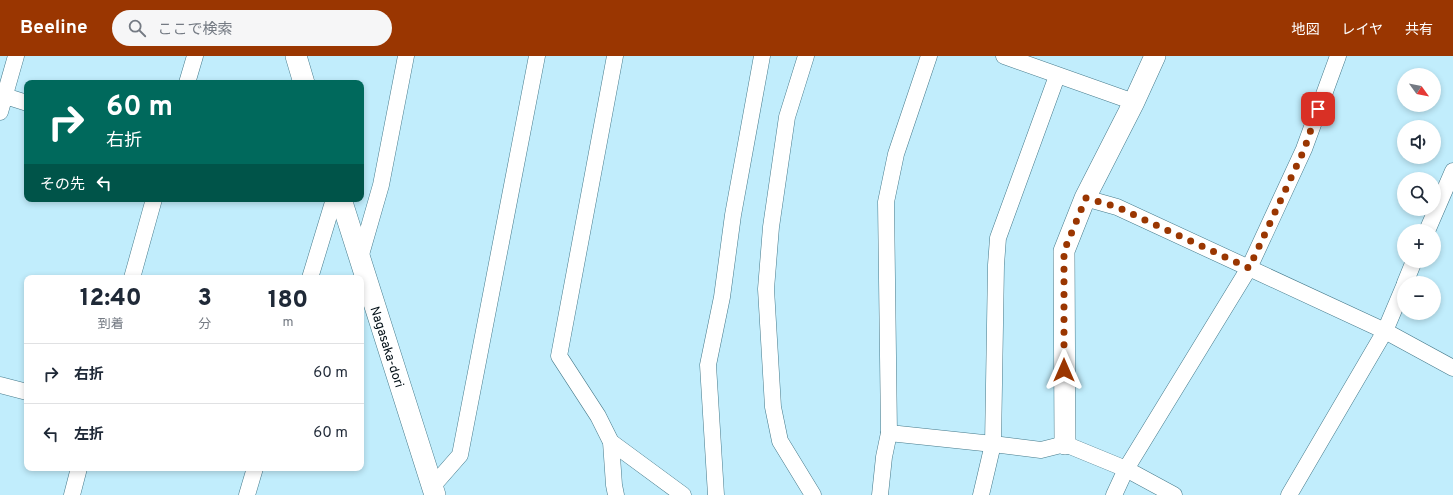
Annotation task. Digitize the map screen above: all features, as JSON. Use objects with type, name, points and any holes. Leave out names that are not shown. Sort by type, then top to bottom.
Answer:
[{"type":"street","points":[[0,112],[16,56]]},
{"type":"street","points":[[188,80],[195,56]]},
{"type":"street","points":[[296,56],[303,80]]},
{"type":"street","points":[[360,258],[381,185],[406,56]]},
{"type":"street","points":[[434,491],[460,455],[537,56]]},
{"type":"street","points":[[615,56],[559,356],[598,416],[611,442],[616,495]]},
{"type":"street","points":[[716,495],[708,365],[722,297],[733,215],[762,56]]},
{"type":"street","points":[[806,56],[787,117],[771,227],[766,289],[773,407],[780,441],[813,495]]},
{"type":"street","points":[[880,495],[884,457],[889,434],[886,202],[896,154],[929,56]]},
{"type":"street","points":[[1004,56],[1134,102]]},
{"type":"street","points":[[1065,444],[1064,251],[1086,198],[1156,56]]},
{"type":"street","points":[[1114,495],[1126,469],[1249,268],[1304,150],[1338,56]]},
{"type":"street","points":[[981,495],[993,444],[996,265],[998,238],[1057,76]]},
{"type":"street","points":[[5,96],[24,102]]},
{"type":"street","points":[[1430,224],[1453,171]]},
{"type":"street","points":[[1086,198],[1117,207],[1249,268],[1384,331],[1453,368]]},
{"type":"street","points":[[133,275],[153,202]]},
{"type":"street","points":[[311,275],[333,202]]},
{"type":"street","name":"Nagasaka-dori","points":[[342,202],[434,491]]},
{"type":"street","points":[[1289,495],[1384,331],[1397,302]]},
{"type":"street","points":[[0,385],[24,391]]},
{"type":"street","points":[[889,434],[1041,450],[1065,444],[1126,469],[1174,495]]},
{"type":"street","points":[[611,442],[683,495]]},
{"type":"street","points":[[72,495],[79,471]]},
{"type":"street","points":[[247,495],[254,471]]},
{"type":"route","points":[[1064,370],[1064,251],[1086,198],[1117,207],[1249,268],[1304,150],[1318,109]]}]
